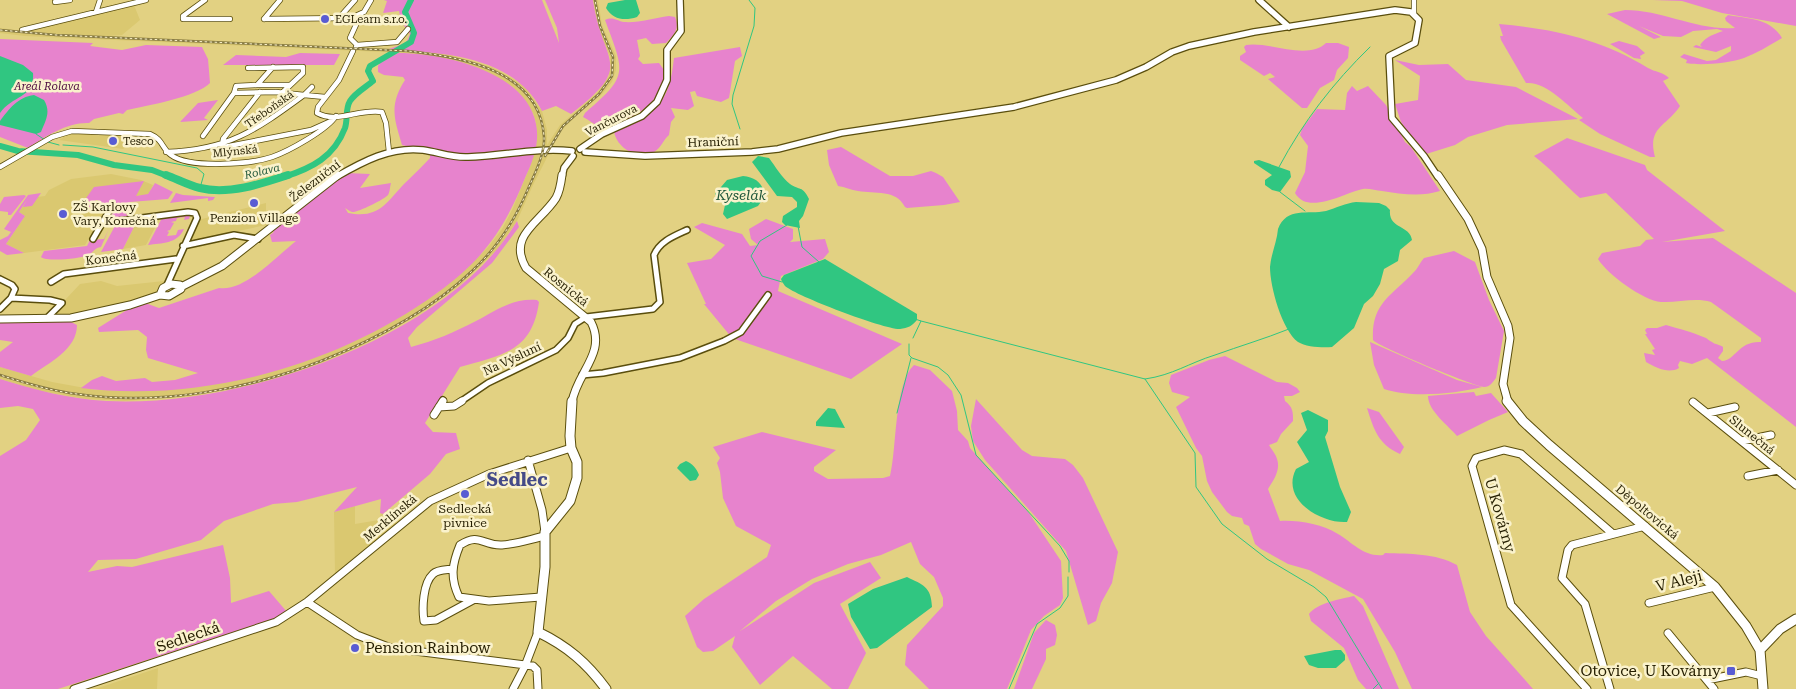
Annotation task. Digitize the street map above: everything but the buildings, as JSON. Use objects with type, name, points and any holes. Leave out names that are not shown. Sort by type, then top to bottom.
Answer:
[{"type":"street","points":[[54,2],[70,0]]},
{"type":"street","points":[[96,12],[100,0]]},
{"type":"street","points":[[22,30],[146,0]]},
{"type":"street","points":[[205,0],[183,16],[182,19],[230,19]]},
{"type":"street","points":[[280,0],[264,19],[360,16]]},
{"type":"street","points":[[339,18],[355,0]]},
{"type":"street","points":[[355,48],[350,38],[360,16],[371,0]]},
{"type":"street","name":"Vančurova","points":[[583,150],[602,134],[642,116],[657,102],[668,80],[668,49],[681,31],[680,0]]},
{"type":"street","points":[[1259,0],[1290,27]]},
{"type":"street","points":[[1414,0],[1414,13]]},
{"type":"street","name":"Hraniční","points":[[583,150],[645,156],[752,152],[778,149],[841,133],[1014,107],[1116,80],[1146,67],[1172,52],[1189,46],[1254,32],[1395,10],[1414,13]]},
{"type":"street","name":"Děpoltovická","points":[[1414,13],[1419,20],[1415,43],[1389,56],[1392,118],[1424,156],[1468,219],[1476,234],[1482,249],[1487,277],[1508,326],[1510,338],[1503,384],[1507,401],[1523,422],[1714,587],[1746,626],[1760,650],[1763,689]]},
{"type":"street","points":[[355,48],[397,42],[408,30]]},
{"type":"street","points":[[337,117],[325,117],[317,113],[318,108],[339,80],[355,48]]},
{"type":"street","points":[[257,86],[273,67]]},
{"type":"street","name":"Třeboňská","points":[[248,68],[303,67],[303,73],[283,92]]},
{"type":"street","name":"Třeboňská","points":[[289,85],[236,86],[234,92],[283,92],[326,97]]},
{"type":"street","name":"Třeboňská","points":[[222,145],[249,134],[304,95],[312,87]]},
{"type":"street","points":[[203,136],[234,92]]},
{"type":"street","name":"Třeboňská","points":[[222,145],[223,139],[260,92]]},
{"type":"street","points":[[0,170],[32,147],[59,133],[72,131],[150,134],[159,138],[166,152],[190,152],[311,130],[337,117],[372,110],[382,112],[384,115],[389,152]]},
{"type":"street","name":"Mlýnská","points":[[166,152],[174,157],[214,164],[269,157],[322,131],[337,117]]},
{"type":"street","points":[[213,148],[222,145]]},
{"type":"street","name":"Železniční","points":[[160,295],[164,297],[172,295],[181,287],[222,266],[335,178],[359,164],[389,152],[420,150],[457,158],[543,149],[572,153],[583,150]]},
{"type":"street","name":"Rosnická","points":[[571,448],[572,401],[575,387],[594,354],[598,338],[594,326],[586,317],[529,272],[521,261],[519,253],[524,234],[556,199],[562,173],[572,153]]},
{"type":"street","name":"Konečná","points":[[93,239],[111,208]]},
{"type":"street","points":[[103,223],[191,212],[194,214],[197,218],[176,259],[167,285]]},
{"type":"street","points":[[586,317],[653,309],[660,302],[654,256],[656,249],[662,242],[688,230]]},
{"type":"street","points":[[183,246],[234,235],[258,239]]},
{"type":"street","name":"Konečná","points":[[51,282],[64,274],[176,259]]},
{"type":"street","points":[[0,280],[14,287],[15,291],[0,309]]},
{"type":"street","points":[[0,319],[71,318],[106,312],[160,295],[160,290],[167,285],[176,284],[181,287]]},
{"type":"street","points":[[582,374],[603,373],[680,358],[724,341],[741,332],[768,295]]},
{"type":"street","points":[[11,298],[50,300],[62,303],[47,318]]},
{"type":"street","name":"Na Výsluní","points":[[439,407],[454,406],[488,382],[556,350],[568,338],[575,324],[586,317]]},
{"type":"street","points":[[434,415],[443,400]]},
{"type":"street","name":"Slunečná","points":[[1693,402],[1796,485]]},
{"type":"street","points":[[1708,413],[1735,407]]},
{"type":"street","points":[[1742,441],[1772,435]]},
{"type":"street","points":[[541,597],[473,600],[459,597],[452,583],[453,569],[460,545],[471,538],[478,538],[499,545],[545,534],[564,512],[576,488],[578,477],[576,459],[571,448]]},
{"type":"street","name":"Merklínská","points":[[307,602],[430,501],[489,474],[528,460],[571,448]]},
{"type":"street","name":"U Kovárny","points":[[1587,689],[1510,605],[1472,466],[1476,458],[1506,448],[1512,449],[1521,454],[1613,534]]},
{"type":"street","points":[[513,689],[525,666],[538,632],[545,567],[545,534],[542,510],[528,460]]},
{"type":"street","points":[[1748,476],[1778,470]]},
{"type":"street","points":[[1610,689],[1585,604],[1564,581],[1562,574],[1568,550],[1572,545],[1645,526]]},
{"type":"street","points":[[453,569],[438,571],[430,578],[422,608],[424,621],[436,620],[473,600]]},
{"type":"street","name":"V Aleji","points":[[1649,603],[1714,587]]},
{"type":"street","points":[[307,602],[357,636],[376,644],[391,648],[533,666],[537,670],[538,689]]},
{"type":"street","name":"Sedlecká","points":[[74,689],[276,622],[307,602]]},
{"type":"street","points":[[1760,650],[1780,629],[1796,618]]},
{"type":"street","points":[[538,632],[564,644],[585,661],[606,689]]},
{"type":"street","points":[[1668,633],[1714,689]]},
{"type":"street","points":[[1707,680],[1746,672],[1762,676]]},
{"type":"shaded area","points":[[593,0],[598,0],[602,25],[616,56],[616,70],[612,82],[602,94],[560,132],[517,221],[498,249],[459,286],[417,316],[361,346],[321,363],[257,383],[194,396],[125,401],[86,399],[40,391],[0,379],[0,367],[52,382],[96,390],[132,391],[198,386],[278,369],[357,339],[398,318],[437,293],[488,247],[502,229],[512,210],[531,164],[537,140],[536,123],[533,113],[513,87],[485,71],[443,59],[405,53],[25,36],[0,33],[0,28],[23,31],[134,5],[140,20],[122,35],[108,36],[416,50],[448,54],[492,67],[526,88],[542,111],[547,130],[547,145],[560,125],[597,93],[609,76],[610,57],[597,26]]},
{"type":"shaded area","points":[[68,133],[143,135],[123,149],[59,140]]},
{"type":"shaded area","name":"ZŠ Karlovy Vary, Konečná","points":[[111,174],[141,180],[153,185],[148,195],[123,197],[107,207],[85,245],[24,253],[6,244],[25,216],[19,212],[29,198],[45,196],[49,190],[71,179]]},
{"type":"shaded area","points":[[266,203],[266,225],[187,242],[198,220]]},
{"type":"shaded area","points":[[160,218],[146,245],[123,249],[137,221]]},
{"type":"shaded area","points":[[101,281],[117,286],[164,281],[163,286],[150,297],[77,314],[51,315],[80,284]]},
{"type":"shaded area","points":[[355,506],[355,524],[379,520],[381,513],[396,523],[335,574],[334,512]]},
{"type":"shaded area","points":[[158,668],[157,689],[95,689]]},
{"type":"green space","points":[[384,0],[542,0],[559,43],[557,28],[545,0],[593,0],[597,21],[610,62],[609,73],[604,84],[571,114],[556,106],[542,111],[529,92],[513,78],[474,60],[430,52],[386,50],[406,43],[410,34],[401,21],[399,11],[383,13],[387,1]]},
{"type":"green space","points":[[1653,0],[1796,0],[1796,26],[1722,13],[1682,1]]},
{"type":"green space","points":[[1625,10],[1653,13],[1694,24],[1721,28],[1735,28],[1726,21],[1725,18],[1728,15],[1758,20],[1777,31],[1782,38],[1754,54],[1738,60],[1707,64],[1686,63],[1687,60],[1680,57],[1684,54],[1707,61],[1716,60],[1731,51],[1731,46],[1716,52],[1693,47],[1696,45],[1702,47],[1700,45],[1705,39],[1723,31],[1717,29],[1693,31],[1681,37],[1663,36],[1639,26],[1661,37],[1654,39],[1607,14]]},
{"type":"green space","points":[[669,16],[675,17],[677,25],[674,34],[666,43],[652,44],[646,38],[637,40],[640,56],[638,59],[643,64],[659,63],[664,70],[661,89],[656,96],[644,109],[619,123],[607,127],[600,127],[583,117],[610,90],[619,72],[619,62],[605,20],[613,19],[635,22]]},
{"type":"green space","points":[[1499,24],[1558,32],[1595,43],[1669,78],[1663,81],[1680,106],[1656,133],[1653,147],[1655,157],[1650,157],[1600,134],[1579,120],[1583,118],[1549,90],[1534,83],[1526,83],[1501,40],[1500,36],[1503,36]]},
{"type":"green space","name":"Areál Rolava","points":[[0,39],[93,43],[90,46],[122,50],[146,45],[202,47],[208,59],[210,83],[194,93],[183,97],[127,110],[123,114],[119,113],[94,119],[89,123],[65,127],[28,148],[0,137]]},
{"type":"green space","points":[[1619,41],[1637,46],[1645,53],[1640,56],[1641,59],[1634,58],[1610,44]]},
{"type":"green space","points":[[1326,43],[1338,43],[1349,47],[1348,58],[1337,70],[1334,80],[1320,88],[1307,108],[1302,108],[1268,79],[1275,77],[1270,73],[1264,76],[1240,60],[1240,56],[1246,52],[1244,47],[1246,45],[1309,50],[1318,48]]},
{"type":"green space","points":[[740,47],[742,56],[735,61],[729,98],[721,102],[697,96],[695,91],[690,92],[694,106],[688,110],[671,108],[675,117],[671,122],[669,135],[654,152],[642,155],[635,154],[619,143],[614,131],[640,119],[658,105],[664,97],[672,74],[674,58]]},
{"type":"green space","points":[[300,53],[340,54],[334,65],[223,65],[236,55],[286,57]]},
{"type":"green space","points":[[398,53],[459,61],[480,69],[500,78],[517,91],[529,106],[537,131],[533,158],[509,213],[480,256],[453,281],[398,318],[357,340],[313,359],[268,373],[221,384],[174,390],[127,391],[81,388],[102,376],[116,381],[145,378],[152,382],[175,380],[198,373],[148,358],[146,350],[147,337],[138,330],[99,332],[98,328],[130,308],[145,303],[159,308],[219,288],[239,285],[259,272],[296,241],[272,242],[270,235],[274,232],[272,231],[346,173],[370,174],[360,188],[391,183],[388,195],[377,202],[355,212],[345,208],[348,213],[367,214],[387,203],[430,158],[430,152],[402,145],[394,112],[397,97],[405,80],[403,77],[384,75],[378,72],[378,66],[381,62]]},
{"type":"green space","points":[[1395,60],[1419,65],[1448,64],[1466,80],[1516,87],[1578,119],[1507,125],[1468,137],[1455,145],[1423,155],[1401,122],[1395,104],[1418,100],[1420,76]]},
{"type":"green space","points":[[1352,86],[1357,91],[1368,86],[1386,105],[1405,142],[1411,147],[1440,191],[1426,194],[1411,194],[1363,189],[1318,203],[1301,200],[1295,193],[1305,172],[1308,146],[1300,135],[1302,129],[1317,109],[1345,110],[1347,93]]},
{"type":"green space","points":[[218,100],[204,118],[208,120],[180,122],[198,103]]},
{"type":"green space","points":[[1567,138],[1645,165],[1647,170],[1725,231],[1662,242],[1713,238],[1796,293],[1796,427],[1707,358],[1692,364],[1680,361],[1679,368],[1675,370],[1658,368],[1646,362],[1644,353],[1655,355],[1652,350],[1655,349],[1645,334],[1647,334],[1645,330],[1647,328],[1657,328],[1666,325],[1706,338],[1723,347],[1723,351],[1718,358],[1722,361],[1727,360],[1747,344],[1761,342],[1761,338],[1711,302],[1699,300],[1661,302],[1654,300],[1626,286],[1609,272],[1598,259],[1602,253],[1640,246],[1646,240],[1654,239],[1606,193],[1580,198],[1534,156]]},
{"type":"green space","points":[[841,147],[890,176],[913,176],[931,171],[936,173],[943,177],[960,202],[907,208],[901,201],[891,195],[858,191],[838,186],[829,165],[827,150]]},
{"type":"green space","points":[[144,181],[136,196],[148,194],[155,183],[173,192],[168,199],[130,202],[124,208],[135,208],[128,211],[126,215],[131,214],[130,217],[108,219],[116,208],[109,208],[98,223],[107,208],[94,209],[98,200],[96,200],[91,207],[84,208],[89,201],[84,201],[94,187]]},
{"type":"green space","points":[[41,193],[32,206],[23,207],[27,200],[19,212],[25,216],[6,244],[24,253],[7,255],[0,251],[0,240],[11,232],[4,229],[28,195]]},
{"type":"green space","points":[[176,193],[215,197],[213,200],[208,201],[208,198],[170,203]]},
{"type":"green space","points":[[26,196],[11,215],[8,215],[8,212],[0,211],[0,204],[4,197]]},
{"type":"green space","points":[[190,216],[189,219],[184,220],[185,217],[177,218],[176,221],[171,222],[174,223],[170,230],[167,231],[169,232],[167,236],[176,235],[178,230],[184,229],[177,238],[169,242],[148,245],[162,218]]},
{"type":"green space","points":[[766,219],[793,229],[793,239],[790,242],[825,239],[829,252],[823,259],[781,276],[778,291],[902,344],[851,379],[732,338],[704,304],[706,304],[687,263],[711,259],[725,245],[694,227],[702,223],[742,234],[750,246],[758,245],[751,239],[749,229]]},
{"type":"green space","points":[[137,221],[123,249],[101,252],[116,224]]},
{"type":"green space","points":[[517,221],[519,227],[492,263],[417,327],[408,338],[411,347],[420,345],[512,303],[537,300],[539,302],[530,332],[513,349],[489,359],[460,367],[425,423],[433,432],[456,433],[460,449],[446,454],[430,474],[383,514],[380,513],[381,499],[334,512],[357,487],[297,502],[273,504],[224,521],[201,540],[136,559],[98,560],[88,572],[117,566],[132,567],[223,545],[230,578],[231,603],[269,591],[287,612],[276,618],[58,689],[0,689],[0,456],[26,440],[40,420],[33,409],[18,406],[0,408],[0,379],[53,393],[107,401],[159,400],[217,392],[276,378],[335,358],[391,332],[442,300],[485,263]]},
{"type":"green space","points":[[109,229],[101,247],[88,255],[64,259],[44,259],[41,257],[44,251],[87,246],[90,240],[104,239]]},
{"type":"green space","points":[[1454,251],[1475,262],[1489,300],[1504,331],[1496,378],[1486,387],[1476,385],[1426,365],[1390,350],[1373,340],[1375,318],[1379,309],[1390,295],[1415,271],[1424,258]]},
{"type":"green space","points":[[67,320],[77,325],[76,334],[67,349],[53,361],[31,376],[0,367],[0,352],[13,342],[0,340],[0,321]]},
{"type":"green space","points":[[1370,342],[1457,380],[1482,387],[1459,392],[1433,394],[1395,392],[1384,389],[1374,365]]},
{"type":"green space","points":[[1225,356],[1277,382],[1288,383],[1300,392],[1292,396],[1284,396],[1285,401],[1292,410],[1293,421],[1281,434],[1277,442],[1269,445],[1276,457],[1278,467],[1268,489],[1280,521],[1294,521],[1317,525],[1338,534],[1359,549],[1370,554],[1422,555],[1440,558],[1457,565],[1470,612],[1486,636],[1533,689],[1412,689],[1395,652],[1363,599],[1309,570],[1288,564],[1255,544],[1249,526],[1244,524],[1242,518],[1232,516],[1227,512],[1212,492],[1207,481],[1202,456],[1196,448],[1176,407],[1190,397],[1172,392],[1169,383],[1171,375],[1209,360]]},
{"type":"green space","points":[[914,365],[930,370],[952,391],[957,411],[958,430],[968,441],[970,448],[1029,513],[1061,561],[1063,598],[1060,605],[1044,616],[1031,630],[1007,689],[929,689],[905,665],[907,645],[943,606],[943,598],[934,577],[920,564],[911,542],[881,555],[848,564],[812,579],[776,601],[740,631],[814,583],[870,562],[881,578],[840,604],[866,653],[848,689],[832,689],[793,656],[760,685],[732,647],[735,636],[713,651],[703,652],[697,647],[685,616],[704,599],[767,557],[771,545],[736,526],[723,498],[717,463],[720,458],[713,447],[762,432],[836,450],[814,467],[814,471],[828,479],[883,478],[890,476],[899,401],[908,374]]},
{"type":"green space","points":[[1474,392],[1476,396],[1491,393],[1508,412],[1457,436],[1435,413],[1428,396]]},
{"type":"green space","points":[[976,399],[1022,450],[1032,456],[1065,459],[1073,465],[1083,478],[1118,552],[1112,583],[1101,603],[1096,621],[1088,625],[1066,551],[985,460],[973,441],[971,426]]},
{"type":"green space","points":[[1367,408],[1379,412],[1404,447],[1400,454],[1387,446],[1378,436]]},
{"type":"green space","points":[[1354,596],[1363,606],[1399,689],[1366,689],[1358,680],[1344,648],[1311,621],[1309,614],[1318,607]]},
{"type":"green space","points":[[1046,620],[1055,625],[1057,635],[1055,645],[1046,649],[1046,659],[1032,689],[1014,689],[1034,633]]},
{"type":"water","points":[[636,0],[640,13],[637,17],[628,19],[616,17],[606,8],[608,3]]},
{"type":"water","points":[[0,56],[23,65],[33,73],[33,81],[27,92],[5,107],[0,113]]},
{"type":"water","points":[[34,95],[44,100],[47,108],[45,124],[41,132],[36,134],[0,125],[0,121],[14,104],[23,98]]},
{"type":"water","points":[[758,156],[769,158],[787,181],[803,190],[807,195],[809,199],[803,216],[799,221],[800,228],[785,225],[782,222],[783,216],[797,207],[797,202],[792,197],[777,196],[752,162]]},
{"type":"water","points":[[1259,160],[1290,171],[1291,177],[1280,192],[1272,190],[1265,185],[1265,180],[1272,175],[1254,163],[1254,161]]},
{"type":"water","name":"Kyselák","points":[[743,176],[758,182],[765,196],[758,206],[727,219],[723,214],[725,205],[715,194],[727,180]]},
{"type":"water","points":[[1356,202],[1379,203],[1386,206],[1390,210],[1392,221],[1407,232],[1412,240],[1400,250],[1398,261],[1384,269],[1380,284],[1373,296],[1364,304],[1354,328],[1332,347],[1315,347],[1301,344],[1292,336],[1282,318],[1272,285],[1270,267],[1278,229],[1282,222],[1292,214],[1326,211]]},
{"type":"water","points":[[825,259],[917,314],[917,320],[905,328],[891,328],[841,312],[793,291],[782,282],[781,279],[784,275]]},
{"type":"water","points":[[828,408],[835,409],[845,428],[816,426],[816,422]]},
{"type":"water","points":[[1308,410],[1328,420],[1328,431],[1325,437],[1340,487],[1351,512],[1347,522],[1337,522],[1316,514],[1306,508],[1294,491],[1293,480],[1296,469],[1309,462],[1297,442],[1307,430],[1301,413]]},
{"type":"water","points":[[686,461],[697,471],[699,475],[696,480],[690,481],[677,468]]},
{"type":"water","points":[[907,577],[922,584],[928,590],[932,607],[877,648],[870,649],[851,617],[848,604],[873,589]]},
{"type":"water","points":[[1341,650],[1345,655],[1345,660],[1336,668],[1318,668],[1309,665],[1304,656]]},
{"type":"waterway","name":"Rolava","points":[[284,177],[313,165],[335,147],[345,128],[350,101],[373,81],[368,71],[370,66],[411,42],[414,33],[405,12],[411,0]]},
{"type":"waterway","points":[[740,129],[732,104],[754,26],[755,8],[749,0]]},
{"type":"waterway","points":[[1279,167],[1298,134],[1320,104],[1370,47]]},
{"type":"waterway","points":[[36,134],[45,140]]},
{"type":"waterway","points":[[48,142],[59,145]]},
{"type":"waterway","points":[[63,145],[93,147],[197,168],[204,174],[200,188]]},
{"type":"waterway","name":"Rolava","points":[[0,146],[18,151],[78,155],[114,165],[152,170],[170,177]]},
{"type":"waterway","name":"Rolava","points":[[166,175],[187,184],[211,190],[256,185],[288,175]]},
{"type":"waterway","points":[[1280,192],[1305,211]]},
{"type":"waterway","points":[[782,282],[762,276],[751,256],[760,241],[787,225]]},
{"type":"waterway","points":[[798,226],[802,247],[819,262]]},
{"type":"waterway","points":[[915,319],[921,321]]},
{"type":"waterway","points":[[913,338],[921,321]]},
{"type":"waterway","points":[[921,321],[1145,379]]},
{"type":"waterway","points":[[1145,379],[1173,372],[1206,358],[1289,329]]},
{"type":"waterway","points":[[909,344],[909,355],[912,358],[938,367],[948,375],[961,395],[976,455],[1060,546],[1069,561],[1069,572]]},
{"type":"waterway","points":[[897,413],[911,358]]},
{"type":"waterway","points":[[1145,379],[1195,453],[1196,487],[1222,524],[1267,559],[1314,587],[1326,597],[1379,683]]},
{"type":"waterway","points":[[1009,689],[1037,624],[1060,608],[1068,596],[1068,577]]},
{"type":"waterway","points":[[1373,689],[1379,683]]},
{"type":"waterway","points":[[1379,683],[1382,689]]},
{"type":"railway","points":[[545,156],[563,126],[599,94],[612,76],[613,57],[600,26],[595,0]]},
{"type":"railway","points":[[0,30],[56,35],[408,51],[451,58],[473,63],[494,71],[513,82],[529,96],[539,114],[544,137],[539,163],[517,212],[497,243],[481,262],[456,285],[420,312],[381,334],[341,353],[263,380],[201,393],[170,396],[139,398],[67,393],[0,375]]},
{"type":"place","name":"EGLearn s.r.o.","points":[[325,19]]},
{"type":"place","name":"Tesco","points":[[113,141]]},
{"type":"place","name":"Penzion Village","points":[[254,203]]},
{"type":"place","name":"ZŠ Karlovy Vary, Konečná","points":[[63,214]]},
{"type":"place","name":"Sedlecká pivnice","points":[[465,494]]},
{"type":"place","name":"Pension Rainbow","points":[[355,648]]},
{"type":"place","name":"Otovice, U Kovárny","points":[[1731,671]]},
{"type":"district","name":"Sedlec","points":[[517,480]]}]
